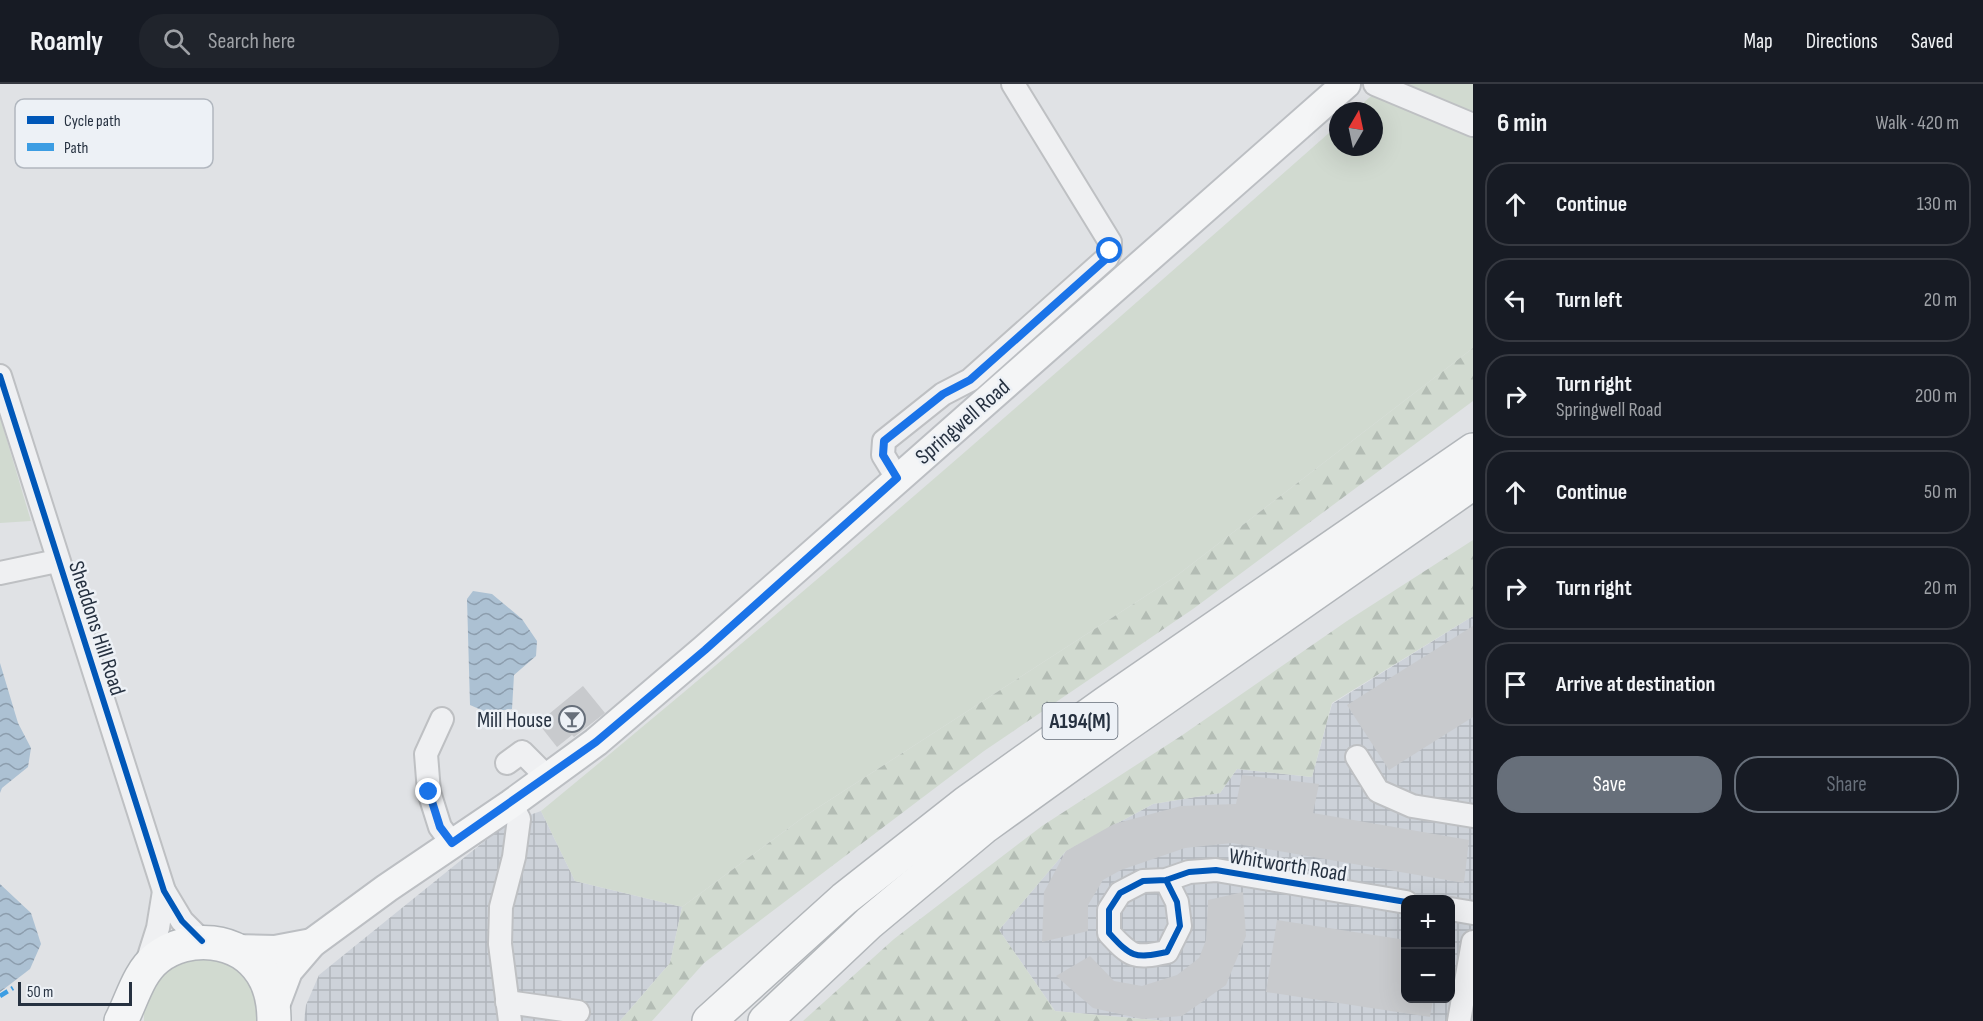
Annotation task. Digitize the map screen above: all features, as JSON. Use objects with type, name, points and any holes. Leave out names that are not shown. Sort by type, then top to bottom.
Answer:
[{"type":"highway","name":"A194(M)","points":[[709,1021],[844,899],[966,803],[1106,703],[1473,450]]},
{"type":"highway","name":"A194(M)","points":[[765,1021],[868,923],[984,827],[1123,727],[1473,483]]},
{"type":"highway","name":"A194(M)","points":[[1248,641],[1473,512]]},
{"type":"highway","points":[[132,1003],[156,959],[174,948],[202,941],[219,943],[235,949],[262,972],[270,990],[274,1014]]},
{"type":"main road","name":"Springwell Road","points":[[312,942],[596,742],[705,650],[897,478],[1127,279],[1346,84]]},
{"type":"main road","points":[[235,949],[275,950],[312,942]]},
{"type":"main road","points":[[274,1014],[288,971],[312,942]]},
{"type":"street","points":[[897,478],[883,455],[884,441],[943,394],[970,380],[1107,258],[1110,251],[1110,243],[1013,84]]},
{"type":"street","points":[[1376,84],[1473,125]]},
{"type":"street","name":"Sheddons Hill Road","points":[[0,376],[57,561],[164,891]]},
{"type":"street","points":[[0,573],[57,561]]},
{"type":"street","points":[[442,719],[426,754],[429,792],[440,827],[452,843]]},
{"type":"street","points":[[507,763],[522,752],[548,778]]},
{"type":"street","points":[[1357,756],[1378,791],[1412,806],[1473,816]]},
{"type":"street","points":[[511,804],[519,819],[514,857],[501,907],[500,944],[509,1011],[578,1011]]},
{"type":"street","name":"Whitworth Road","points":[[1166,880],[1189,872],[1216,870],[1401,901]]},
{"type":"street","points":[[164,891],[182,921],[202,941]]},
{"type":"street","points":[[132,1003],[159,928],[164,891]]},
{"type":"street","points":[[1455,910],[1473,913]]},
{"type":"street","points":[[1459,1021],[1473,942]]},
{"type":"shaded area","points":[[1473,616],[1473,1021],[1165,1021],[1055,1011],[999,930],[1066,851],[1153,804],[1220,793],[1237,769],[1312,777],[1332,704]]},
{"type":"shaded area","points":[[541,811],[575,881],[682,907],[670,963],[620,1021],[304,1021],[306,1005],[319,975],[507,823]]},
{"type":"green space","points":[[1385,84],[1473,84],[1473,348],[1175,577],[805,816],[682,907],[575,881],[541,811],[843,557],[1329,133],[1329,156],[1383,156],[1383,102],[1364,102]]},
{"type":"green space","points":[[1473,348],[1473,401],[1193,609],[984,751],[704,963],[652,1021],[620,1021],[670,963],[682,907],[805,816],[1175,577]]},
{"type":"green space","points":[[0,417],[31,521],[0,523]]},
{"type":"green space","points":[[1473,540],[1473,616],[1332,703],[1312,777],[1237,769],[1220,793],[1153,804],[1066,851],[999,930],[1055,1011],[1165,1021],[803,1021],[894,939],[1042,826],[1181,736],[1347,621]]},
{"type":"green space","points":[[197,957],[222,961],[244,973],[255,988],[262,1021],[144,1021],[145,1004],[155,982],[174,964]]},
{"type":"water","points":[[473,591],[492,594],[522,619],[537,641],[536,656],[514,675],[512,709],[486,712],[470,705],[467,599]]},
{"type":"water","points":[[0,663],[18,723],[31,748],[28,767],[2,788],[0,793]]},
{"type":"water","points":[[0,884],[31,913],[41,944],[30,969],[0,992]]},
{"type":"building","points":[[1473,626],[1473,717],[1389,770],[1347,705]]},
{"type":"building","name":"Mill House","points":[[583,686],[605,713],[557,747],[538,723]]},
{"type":"building","points":[[1242,775],[1319,784],[1313,813],[1469,840],[1464,883],[1232,843],[1185,848],[1121,870],[1103,880],[1088,905],[1088,931],[1042,942],[1044,892],[1066,851],[1114,824],[1181,806],[1236,804]]},
{"type":"building","points":[[1243,892],[1246,936],[1226,985],[1182,1016],[1142,1019],[1093,1008],[1056,976],[1090,956],[1114,981],[1142,986],[1177,975],[1199,958],[1206,940],[1208,900]]},
{"type":"building","points":[[1277,920],[1401,939],[1401,1003],[1432,1003],[1430,1017],[1266,992]]},
{"type":"marked path","points":[[0,996],[13,988]]},
{"type":"cycle path","points":[[0,376],[164,891],[182,921],[202,941]]},
{"type":"cycle path","points":[[1166,880],[1189,872],[1216,870],[1401,901]]},
{"type":"cycle path","points":[[1166,880],[1177,902],[1180,926],[1167,952],[1134,954],[1109,933],[1109,910],[1120,893],[1143,881],[1166,880]]},
{"type":"place","name":"Mill House","points":[[572,719]]},
{"type":"route","points":[[429,792],[440,827],[452,843],[511,804],[596,742],[705,650],[897,478],[883,455],[884,441],[943,394],[970,380],[1107,258],[1110,251]]}]
